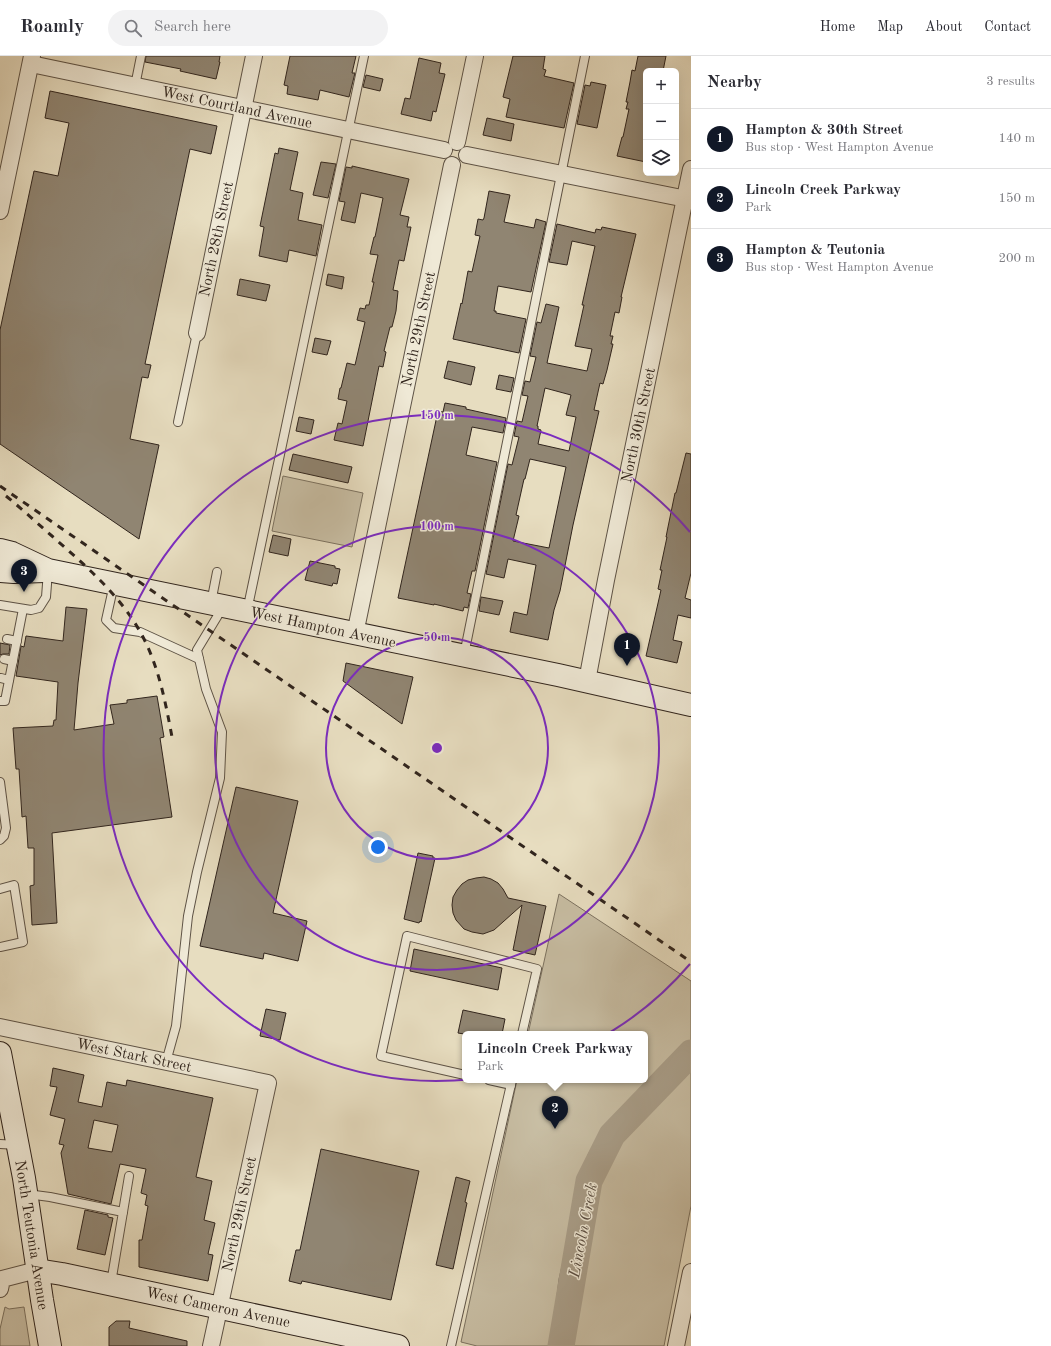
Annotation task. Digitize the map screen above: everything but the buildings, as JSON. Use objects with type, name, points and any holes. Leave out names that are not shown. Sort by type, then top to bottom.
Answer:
[{"type":"main road","name":"West Hampton Avenue","points":[[4,549],[48,570],[586,681],[691,705]]},
{"type":"main road","name":"West Hampton Avenue","points":[[0,571],[14,572],[48,570]]},
{"type":"main road","name":"North Teutonia Avenue","points":[[0,1053],[9,1145],[26,1194],[50,1346]]},
{"type":"main road","name":"West Cameron Avenue","points":[[37,1270],[111,1284],[398,1346]]},
{"type":"street","name":"North 28th Street","points":[[197,333],[254,56]]},
{"type":"street","points":[[457,142],[475,56]]},
{"type":"street","name":"West Courtland Avenue","points":[[32,60],[135,86],[444,150]]},
{"type":"street","points":[[0,211],[32,60]]},
{"type":"street","points":[[457,142],[462,144],[467,155],[458,165],[452,165],[445,160],[443,154],[448,144],[457,142]]},
{"type":"street","points":[[467,155],[688,200]]},
{"type":"street","name":"North 29th Street","points":[[355,634],[452,165]]},
{"type":"street","name":"North 30th Street","points":[[586,681],[606,580],[688,200],[691,169]]},
{"type":"street","name":"West Stark Street","points":[[0,1027],[268,1083]]},
{"type":"street","name":"North 29th Street","points":[[211,1346],[268,1083]]},
{"type":"street","points":[[0,1289],[2,1279],[37,1270]]},
{"type":"street","points":[[676,1346],[689,1295],[691,1272]]},
{"type":"lane","points":[[135,86],[142,56]]},
{"type":"lane","points":[[247,611],[364,56]]},
{"type":"lane","points":[[463,656],[585,56]]},
{"type":"lane","name":"North 28th Street","points":[[178,422],[197,333]]},
{"type":"lane","points":[[0,605],[31,610],[40,608],[46,597],[48,570]]},
{"type":"lane","points":[[166,1062],[176,1026],[188,916],[220,778],[222,732],[206,688],[197,650],[217,605],[217,572]]},
{"type":"lane","points":[[114,584],[106,620],[114,628],[140,632],[199,659]]},
{"type":"lane","points":[[0,701],[5,701],[5,679],[8,660],[17,641],[23,609]]},
{"type":"lane","points":[[7,639],[17,641]]},
{"type":"lane","points":[[0,782],[6,828],[4,836],[0,840]]},
{"type":"lane","points":[[0,889],[14,885],[23,942],[0,947]]},
{"type":"lane","points":[[462,1074],[381,1056],[408,936],[537,969],[523,1031]]},
{"type":"lane","points":[[451,1346],[484,1208],[511,1083]]},
{"type":"lane","points":[[111,1284],[129,1176]]},
{"type":"lane","points":[[26,1194],[50,1197],[123,1212]]},
{"type":"shaded area","points":[[283,476],[363,493],[352,547],[272,531]]},
{"type":"shaded area","points":[[559,894],[691,981],[691,1040],[648,1083],[648,1031],[529,1031]]},
{"type":"shaded area","points":[[691,1068],[691,1206],[664,1346],[572,1346],[598,1188],[627,1127],[657,1097]]},
{"type":"shaded area","points":[[516,1083],[648,1083],[612,1119],[596,1140],[588,1155],[559,1279],[551,1346],[477,1346],[461,1342]]},
{"type":"shaded area","points":[[5,1307],[9,1309],[24,1307],[30,1346],[0,1346],[0,1329]]},
{"type":"waterway","name":"Lincoln Creek","points":[[561,1346],[589,1181],[612,1135],[691,1053]]},
{"type":"railway","points":[[0,486],[691,962]]},
{"type":"railway","points":[[6,496],[92,572],[128,612],[151,654],[159,677],[172,737]]},
{"type":"place","name":"Hampton & Teutonia","points":[[24,592]]},
{"type":"place","name":"Hampton & 30th Street","points":[[627,666]]},
{"type":"place","name":"Lincoln Creek Parkway","points":[[555,1129]]}]
